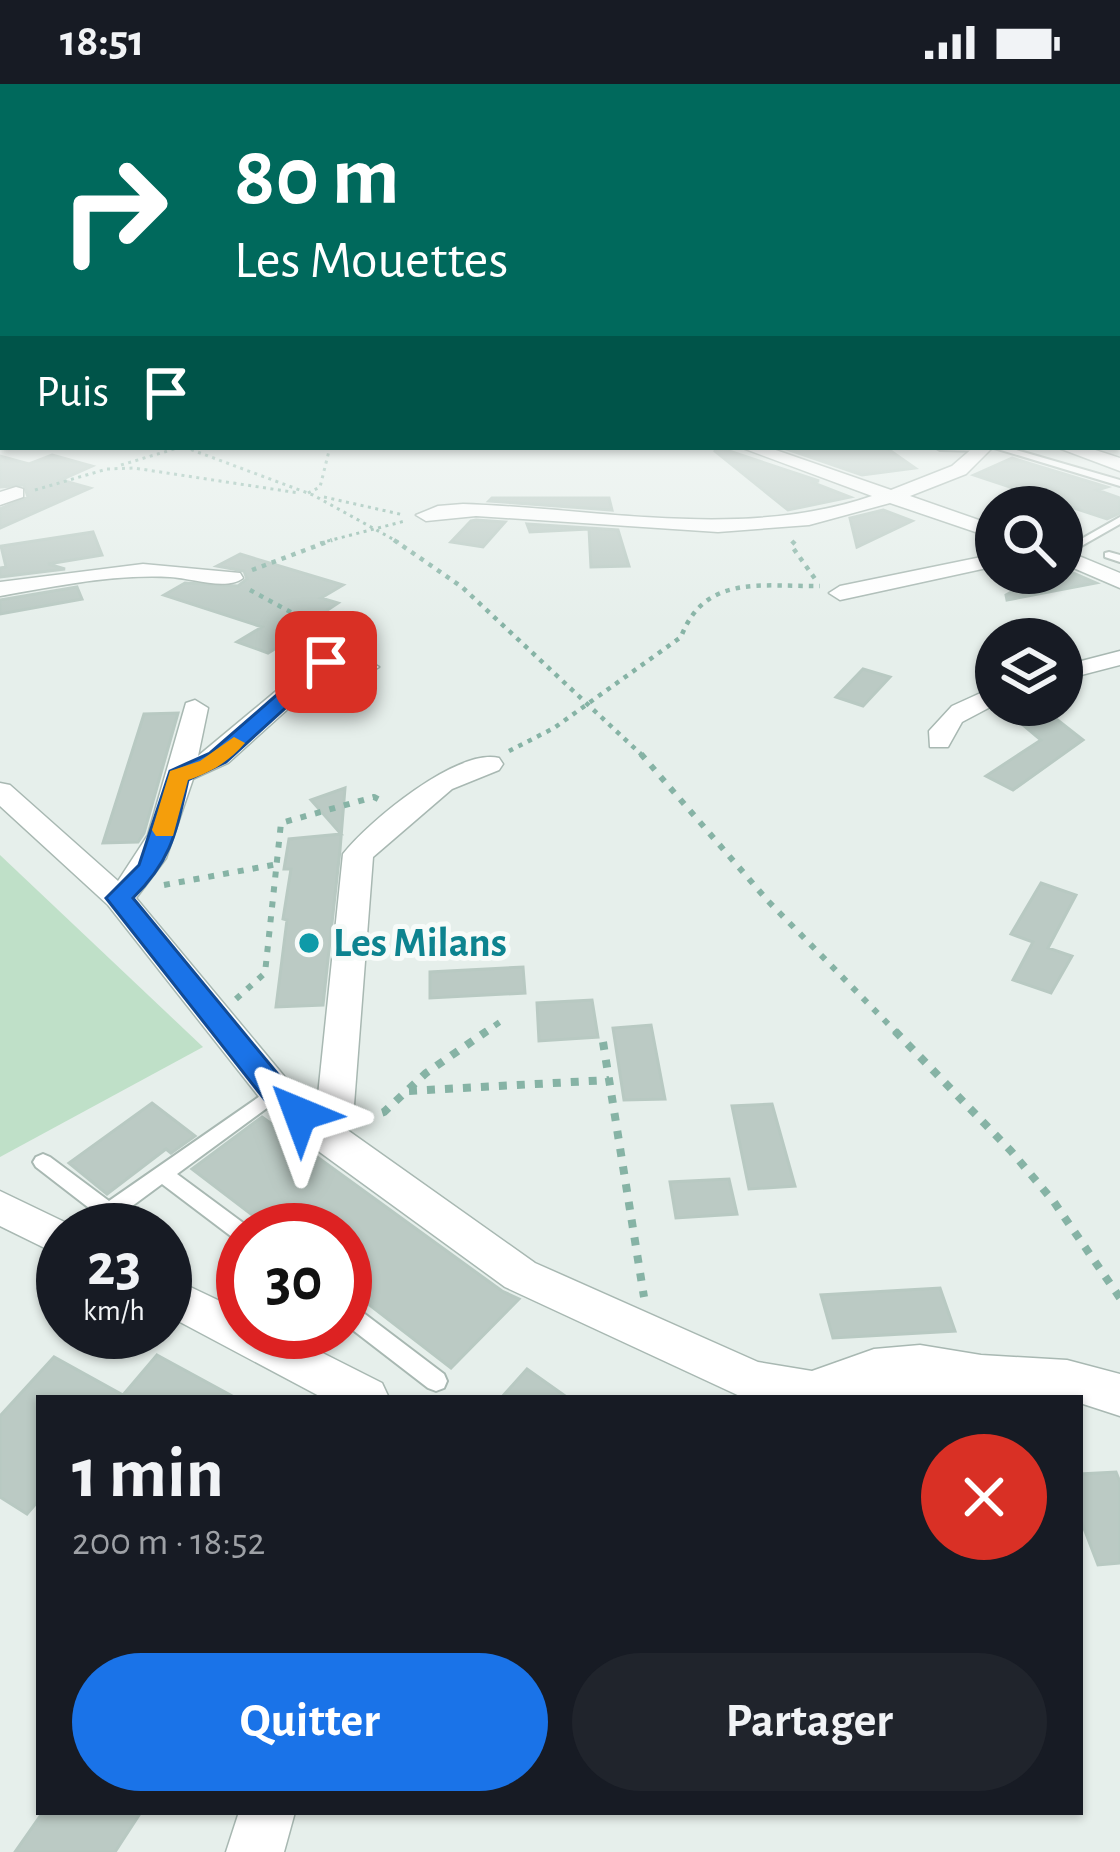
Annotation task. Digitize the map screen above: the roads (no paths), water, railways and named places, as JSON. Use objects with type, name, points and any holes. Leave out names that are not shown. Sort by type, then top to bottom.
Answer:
[{"type":"street","points":[[783,459],[975,525]]},
{"type":"street","points":[[426,515],[446,510],[721,529],[819,519],[895,496],[964,468],[973,459]]},
{"type":"street","points":[[830,590],[975,564]]},
{"type":"street","points":[[1083,564],[1120,580]]},
{"type":"street","points":[[0,589],[128,567],[232,578]]},
{"type":"street","points":[[1083,668],[1120,658]]},
{"type":"street","points":[[178,776],[218,758],[326,662],[367,667]]},
{"type":"street","points":[[939,741],[940,731],[959,711],[975,704]]},
{"type":"street","points":[[119,898],[150,868],[161,844],[195,708]]},
{"type":"street","points":[[326,1132],[334,1118],[358,854],[442,783],[489,764]]},
{"type":"street","points":[[0,791],[119,898],[276,1092],[520,1275],[750,1390],[834,1394],[848,1373],[934,1365],[980,1375],[1049,1376],[1120,1395]]},
{"type":"street","points":[[0,1208],[36,1226]]},
{"type":"street","points":[[192,1307],[360,1395]]},
{"type":"street","points":[[909,1395],[943,1392],[980,1375]]},
{"type":"street","points":[[255,1852],[266,1815]]},
{"type":"lane","points":[[1036,459],[1120,483]]},
{"type":"lane","points":[[1083,540],[1120,520]]},
{"type":"lane","points":[[43,1162],[110,1212],[276,1092]]},
{"type":"lane","points":[[162,1173],[216,1214]]},
{"type":"lane","points":[[372,1332],[436,1381]]},
{"type":"place","name":"Les Milans","points":[[309,943]]}]
